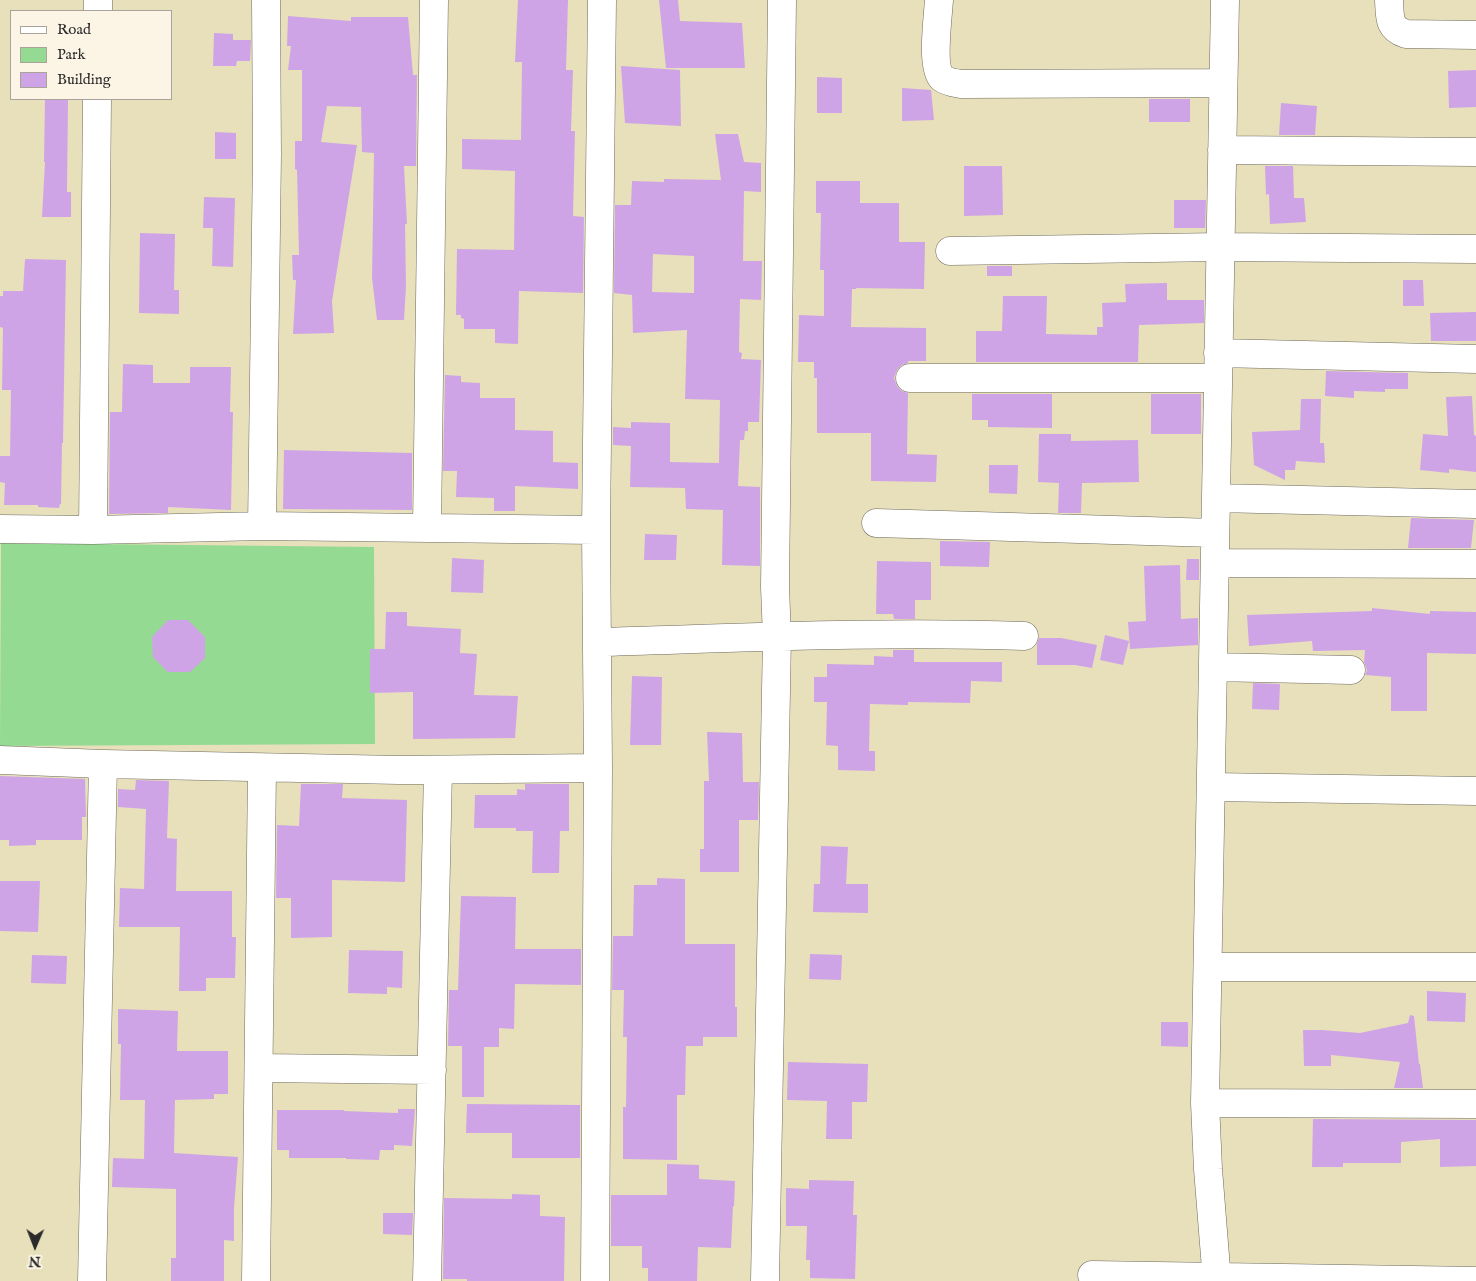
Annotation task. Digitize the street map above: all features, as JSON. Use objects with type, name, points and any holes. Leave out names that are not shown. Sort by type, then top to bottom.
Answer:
[{"type":"street","points":[[262,526],[267,154],[266,0]]},
{"type":"street","points":[[427,528],[434,0]]},
{"type":"street","points":[[595,1281],[598,768],[596,530],[602,0]]},
{"type":"street","points":[[765,1281],[777,637],[775,567],[782,0]]},
{"type":"street","points":[[939,0],[936,59],[942,78],[951,82],[961,84],[1223,83]]},
{"type":"street","points":[[1217,1279],[1205,1103],[1225,0]]},
{"type":"street","points":[[1390,0],[1392,26],[1406,34],[1476,35]]},
{"type":"street","points":[[93,530],[97,100]]},
{"type":"street","points":[[1222,150],[1476,152]]},
{"type":"street","points":[[950,251],[1220,247],[1476,249]]},
{"type":"street","points":[[910,378],[1218,365],[1476,359]]},
{"type":"street","points":[[1216,498],[1476,504]]},
{"type":"street","points":[[876,523],[1215,533]]},
{"type":"street","points":[[0,529],[93,530],[262,526],[596,530]]},
{"type":"street","points":[[1215,563],[1476,564]]},
{"type":"street","points":[[598,642],[961,634],[1024,636]]},
{"type":"street","points":[[1213,667],[1351,670]]},
{"type":"street","points":[[0,760],[262,768],[438,770],[598,768]]},
{"type":"street","points":[[92,1281],[103,764]]},
{"type":"street","points":[[256,1281],[262,768]]},
{"type":"street","points":[[427,1281],[438,770]]},
{"type":"street","points":[[1211,787],[1476,791]]},
{"type":"street","points":[[1208,967],[1476,967]]},
{"type":"street","points":[[259,1068],[432,1070]]},
{"type":"street","points":[[1205,1103],[1476,1104]]},
{"type":"street","points":[[1092,1275],[1217,1279],[1476,1281]]},
{"type":"green space","points":[[1,543],[374,547],[375,744],[0,746]]},
{"type":"building","points":[[518,0],[568,0],[566,70],[573,70],[571,131],[575,131],[573,216],[584,217],[583,293],[519,291],[518,344],[495,343],[495,329],[464,329],[464,319],[461,318],[461,315],[456,315],[457,249],[514,250],[515,171],[462,169],[462,139],[521,140],[522,62],[515,62]]},
{"type":"building","points":[[659,0],[678,0],[680,21],[742,23],[745,68],[666,68]]},
{"type":"building","points":[[288,16],[351,21],[351,17],[408,17],[413,75],[417,75],[416,166],[404,166],[407,224],[405,224],[406,286],[404,320],[377,320],[372,278],[374,153],[362,152],[361,107],[327,106],[321,142],[357,145],[332,301],[334,333],[293,334],[296,280],[293,280],[292,255],[299,255],[295,141],[302,141],[302,70],[288,70],[291,46],[287,46]]},
{"type":"building","points":[[214,33],[233,34],[233,40],[251,40],[250,61],[237,61],[236,66],[213,66]]},
{"type":"building","points":[[621,66],[680,70],[681,126],[625,123]]},
{"type":"building","points":[[1476,70],[1476,107],[1449,108],[1448,71]]},
{"type":"building","points":[[817,77],[842,78],[842,113],[817,113]]},
{"type":"building","points":[[902,88],[931,90],[934,120],[902,121]]},
{"type":"building","points":[[1149,99],[1190,99],[1190,122],[1149,122]]},
{"type":"building","points":[[45,100],[68,100],[67,192],[71,192],[71,217],[42,217]]},
{"type":"building","points":[[1281,103],[1317,106],[1315,135],[1279,135]]},
{"type":"building","points":[[215,132],[236,133],[236,159],[215,159]]},
{"type":"building","points":[[715,134],[738,134],[744,162],[761,163],[761,192],[744,191],[743,261],[762,261],[761,300],[740,299],[739,352],[742,353],[741,359],[761,360],[759,422],[748,422],[748,431],[745,431],[744,440],[740,440],[738,486],[760,487],[760,566],[722,565],[723,510],[686,509],[685,488],[630,487],[631,446],[613,445],[613,427],[631,428],[631,422],[670,423],[670,462],[719,463],[720,400],[685,399],[687,330],[633,333],[632,295],[614,293],[615,205],[631,205],[632,181],[664,182],[664,179],[721,180]],"holes":[[[653,254],[694,256],[694,293],[652,292]]]},
{"type":"building","points":[[964,166],[1002,166],[1003,215],[964,216]]},
{"type":"building","points":[[1265,166],[1293,166],[1294,198],[1304,198],[1306,222],[1270,224],[1269,194],[1266,195]]},
{"type":"building","points":[[816,181],[860,181],[860,203],[899,203],[899,242],[925,242],[924,289],[852,289],[851,327],[926,328],[926,361],[908,361],[908,363],[902,365],[897,370],[894,378],[897,386],[902,391],[908,393],[907,454],[937,455],[936,482],[871,481],[871,433],[817,433],[817,378],[814,378],[814,362],[798,362],[799,315],[824,316],[824,270],[820,270],[821,213],[816,213]]},
{"type":"building","points":[[204,197],[235,198],[233,267],[212,266],[213,228],[203,228]]},
{"type":"building","points":[[1174,200],[1206,200],[1205,228],[1174,228]]},
{"type":"building","points":[[140,233],[175,234],[174,290],[179,290],[179,314],[139,313]]},
{"type":"building","points":[[25,259],[66,260],[63,443],[61,504],[59,508],[38,507],[38,505],[4,505],[5,483],[0,482],[0,456],[10,456],[11,390],[2,390],[3,328],[0,327],[0,296],[3,296],[3,291],[23,291]]},
{"type":"building","points":[[987,266],[1012,266],[1012,276],[987,276]]},
{"type":"building","points":[[1403,280],[1423,280],[1424,306],[1403,306]]},
{"type":"building","points":[[1167,283],[1167,300],[1204,300],[1204,323],[1139,325],[1138,362],[976,362],[976,331],[1002,331],[1003,296],[1047,296],[1046,334],[1097,335],[1097,327],[1103,327],[1102,303],[1126,302],[1125,284]]},
{"type":"building","points":[[1476,312],[1476,341],[1431,341],[1430,313]]},
{"type":"building","points":[[123,364],[153,365],[153,383],[190,383],[190,367],[231,367],[230,412],[233,412],[231,510],[168,507],[168,513],[109,514],[110,412],[122,412]]},
{"type":"building","points":[[1326,371],[1408,373],[1408,389],[1385,389],[1385,392],[1354,391],[1354,398],[1325,396]]},
{"type":"building","points":[[445,375],[461,376],[461,382],[480,383],[480,398],[515,398],[515,430],[553,431],[553,462],[578,463],[578,489],[515,486],[515,511],[494,511],[494,498],[456,497],[457,471],[443,471]]},
{"type":"building","points":[[972,394],[1052,394],[1052,428],[988,427],[988,420],[972,420]]},
{"type":"building","points":[[1151,394],[1201,394],[1201,434],[1151,434]]},
{"type":"building","points":[[1472,396],[1474,435],[1476,436],[1476,472],[1449,469],[1449,473],[1420,470],[1423,434],[1448,436],[1446,397]]},
{"type":"building","points":[[1301,399],[1321,399],[1320,443],[1324,443],[1325,463],[1296,461],[1295,470],[1285,470],[1285,480],[1254,465],[1252,432],[1300,430]]},
{"type":"building","points":[[1039,434],[1071,434],[1071,441],[1138,440],[1139,482],[1082,483],[1081,513],[1058,513],[1059,483],[1038,482]]},
{"type":"building","points":[[284,450],[412,453],[412,510],[283,509]]},
{"type":"building","points":[[989,465],[1018,465],[1017,494],[989,493]]},
{"type":"building","points":[[1411,518],[1474,520],[1471,548],[1408,548]]},
{"type":"building","points":[[645,534],[677,535],[676,560],[644,560]]},
{"type":"building","points":[[940,541],[990,542],[989,567],[940,566]]},
{"type":"building","points":[[452,558],[484,560],[483,593],[451,592]]},
{"type":"building","points":[[1187,559],[1199,559],[1199,580],[1186,580]]},
{"type":"building","points":[[877,561],[931,562],[931,600],[915,600],[915,619],[894,619],[893,614],[876,614]]},
{"type":"building","points":[[1180,565],[1181,619],[1198,618],[1198,645],[1130,649],[1128,622],[1146,621],[1144,566]]},
{"type":"building","points":[[1372,608],[1430,614],[1430,611],[1476,612],[1476,654],[1427,653],[1427,711],[1391,711],[1391,677],[1365,675],[1367,670],[1364,662],[1365,650],[1313,651],[1312,641],[1249,646],[1247,615],[1372,611]]},
{"type":"building","points":[[386,612],[407,612],[407,626],[461,629],[460,653],[477,654],[474,695],[518,696],[515,738],[413,739],[413,692],[370,693],[370,649],[385,649]]},
{"type":"building","points":[[168,620],[188,620],[205,637],[205,658],[190,672],[168,672],[153,657],[152,637]]},
{"type":"building","points":[[1105,635],[1129,641],[1123,665],[1100,660]]},
{"type":"building","points":[[1039,638],[1061,638],[1097,645],[1092,668],[1075,665],[1037,665],[1037,644]]},
{"type":"building","points":[[893,650],[914,650],[914,662],[1002,662],[1002,682],[971,681],[970,703],[908,702],[908,705],[870,704],[869,751],[875,751],[875,771],[838,770],[838,746],[826,745],[827,702],[814,702],[814,677],[827,677],[827,664],[874,665],[874,656],[893,657]]},
{"type":"building","points":[[632,676],[662,677],[661,745],[630,745]]},
{"type":"building","points":[[1253,683],[1280,684],[1279,710],[1252,709]]},
{"type":"building","points":[[707,732],[742,733],[743,782],[759,782],[758,820],[739,820],[739,872],[700,872],[700,849],[704,849],[704,781],[709,781]]},
{"type":"building","points":[[0,776],[85,779],[86,817],[82,817],[82,840],[36,840],[36,845],[9,846],[9,840],[0,840]]},
{"type":"building","points":[[136,780],[169,781],[167,838],[177,839],[176,891],[232,891],[232,937],[236,937],[235,978],[206,978],[206,991],[179,991],[180,927],[119,927],[120,888],[144,889],[146,809],[118,807],[118,789],[135,790]]},
{"type":"building","points":[[301,784],[343,784],[342,798],[407,800],[405,882],[332,880],[332,937],[291,938],[291,898],[276,898],[277,825],[299,826]]},
{"type":"building","points":[[525,784],[569,784],[569,831],[560,831],[559,873],[532,873],[533,831],[516,831],[516,828],[474,828],[475,795],[517,795],[517,789],[525,790]]},
{"type":"building","points":[[821,846],[848,847],[846,884],[868,884],[868,913],[813,912],[814,884],[820,884]]},
{"type":"building","points":[[657,878],[685,879],[685,944],[735,944],[737,1037],[703,1037],[703,1046],[686,1046],[685,1095],[677,1095],[677,1160],[623,1159],[623,1107],[626,1107],[627,1037],[623,1037],[624,990],[612,990],[613,936],[633,936],[634,885],[657,885]]},
{"type":"building","points":[[0,881],[40,881],[38,932],[0,931]]},
{"type":"building","points":[[461,896],[516,897],[515,949],[581,949],[581,985],[515,984],[514,1029],[499,1028],[499,1047],[484,1047],[484,1097],[462,1097],[462,1046],[448,1046],[449,990],[458,990]]},
{"type":"building","points":[[349,950],[403,951],[402,988],[387,987],[387,994],[348,993]]},
{"type":"building","points":[[810,954],[842,955],[841,980],[809,979]]},
{"type":"building","points":[[32,955],[67,956],[66,984],[31,983]]},
{"type":"building","points":[[1427,991],[1466,993],[1465,1022],[1427,1021]]},
{"type":"building","points":[[118,1009],[178,1011],[177,1051],[228,1051],[228,1094],[214,1094],[214,1099],[175,1100],[174,1153],[238,1157],[234,1208],[234,1241],[224,1240],[224,1281],[171,1281],[171,1258],[176,1258],[176,1189],[112,1187],[113,1158],[144,1159],[145,1100],[120,1100],[121,1044],[118,1044]]},
{"type":"building","points":[[1410,1015],[1414,1016],[1423,1088],[1394,1088],[1400,1062],[1331,1055],[1331,1066],[1304,1066],[1303,1030],[1360,1033],[1408,1023]]},
{"type":"building","points":[[1161,1022],[1188,1022],[1188,1047],[1161,1046]]},
{"type":"building","points":[[788,1062],[868,1064],[867,1102],[852,1102],[852,1139],[826,1139],[827,1101],[787,1100]]},
{"type":"building","points":[[467,1104],[580,1105],[580,1158],[512,1158],[512,1133],[466,1133]]},
{"type":"building","points":[[398,1109],[415,1109],[412,1146],[394,1145],[394,1150],[380,1150],[379,1160],[289,1158],[289,1150],[277,1150],[277,1110],[344,1110],[398,1113]]},
{"type":"building","points":[[1313,1119],[1476,1120],[1476,1166],[1440,1167],[1440,1139],[1401,1142],[1401,1163],[1343,1163],[1343,1167],[1312,1167]]},
{"type":"building","points":[[667,1164],[699,1165],[699,1179],[735,1181],[731,1248],[698,1247],[697,1281],[648,1281],[648,1268],[642,1268],[642,1246],[611,1246],[611,1195],[667,1195]]},
{"type":"building","points":[[809,1180],[854,1181],[853,1215],[857,1215],[855,1279],[810,1278],[810,1260],[806,1260],[807,1226],[786,1226],[786,1188],[809,1189]]},
{"type":"building","points":[[512,1194],[540,1195],[540,1216],[565,1217],[564,1281],[467,1281],[467,1279],[443,1279],[444,1198],[512,1199]]},
{"type":"building","points":[[383,1213],[413,1213],[412,1235],[383,1234]]}]
